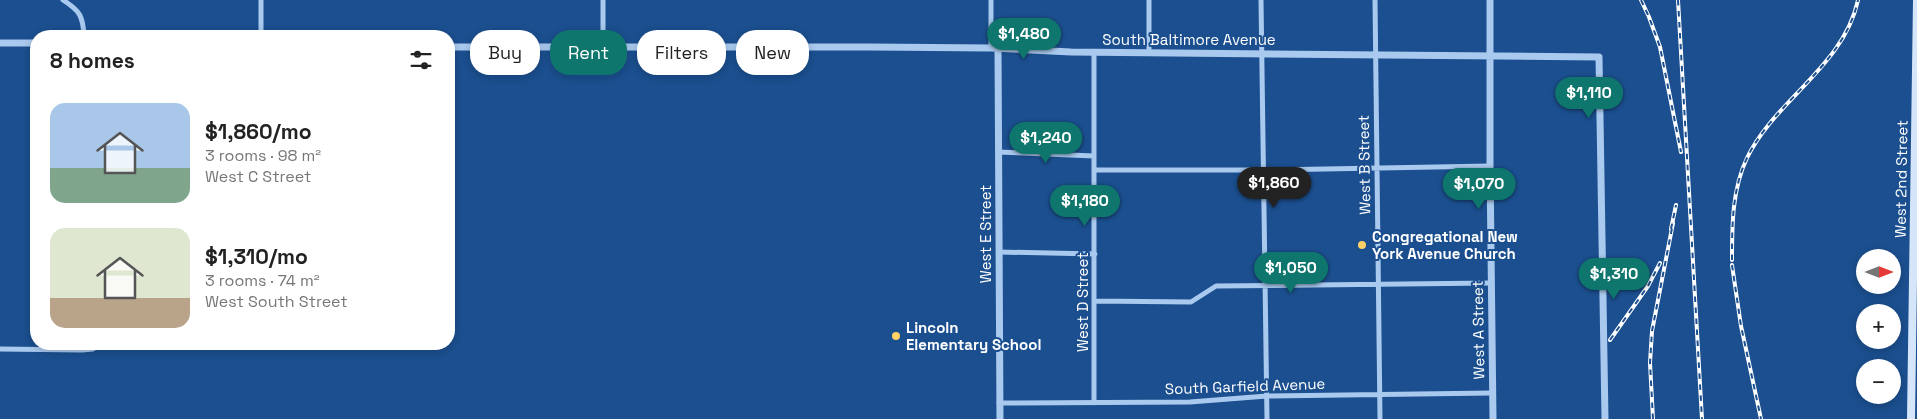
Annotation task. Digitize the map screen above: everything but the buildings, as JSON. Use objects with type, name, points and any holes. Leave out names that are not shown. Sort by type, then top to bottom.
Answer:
[{"type":"main road","name":"West 2nd Street","points":[[1912,419],[1915,364],[1917,0]]},
{"type":"street","points":[[63,0],[73,6],[82,18],[83,30]]},
{"type":"street","points":[[261,0],[261,30]]},
{"type":"street","points":[[603,0],[603,30]]},
{"type":"street","name":"West E Street","points":[[991,0],[995,48],[998,152],[1000,419]]},
{"type":"street","points":[[1149,0],[1149,52]]},
{"type":"street","points":[[1261,0],[1267,419]]},
{"type":"street","name":"West B Street","points":[[1375,0],[1380,419]]},
{"type":"street","name":"West A Street","points":[[1490,0],[1493,419]]},
{"type":"street","points":[[0,43],[30,43]]},
{"type":"street","name":"South Baltimore Avenue","points":[[455,47],[550,48]]},
{"type":"street","name":"South Baltimore Avenue","points":[[627,48],[995,48],[1094,52],[1599,57],[1605,419]]},
{"type":"street","name":"West D Street","points":[[1094,52],[1094,403]]},
{"type":"street","points":[[998,152],[1094,156]]},
{"type":"street","points":[[1094,170],[1263,170],[1490,166]]},
{"type":"street","points":[[999,252],[1095,254]]},
{"type":"street","points":[[1095,301],[1191,302],[1216,286],[1491,283]]},
{"type":"street","points":[[0,349],[30,349]]},
{"type":"street","name":"South Garfield Avenue","points":[[999,403],[1190,402],[1267,396],[1492,393]]},
{"type":"railway","points":[[1641,0],[1660,47],[1681,152]]},
{"type":"railway","points":[[1678,0],[1702,419]]},
{"type":"railway","points":[[1732,260],[1736,195],[1738,182],[1747,158],[1759,137],[1774,118],[1824,64],[1839,44],[1850,23],[1858,0]]},
{"type":"railway","points":[[1671,229],[1676,205]]},
{"type":"railway","points":[[1653,419],[1650,363],[1652,331],[1673,223]]},
{"type":"railway","points":[[1610,340],[1648,286],[1660,263]]},
{"type":"railway","points":[[1732,265],[1741,326],[1761,419]]},
{"type":"place","name":"Congregational New York Avenue Church","points":[[1362,245]]},
{"type":"place","name":"Lincoln Elementary School","points":[[896,336]]}]
